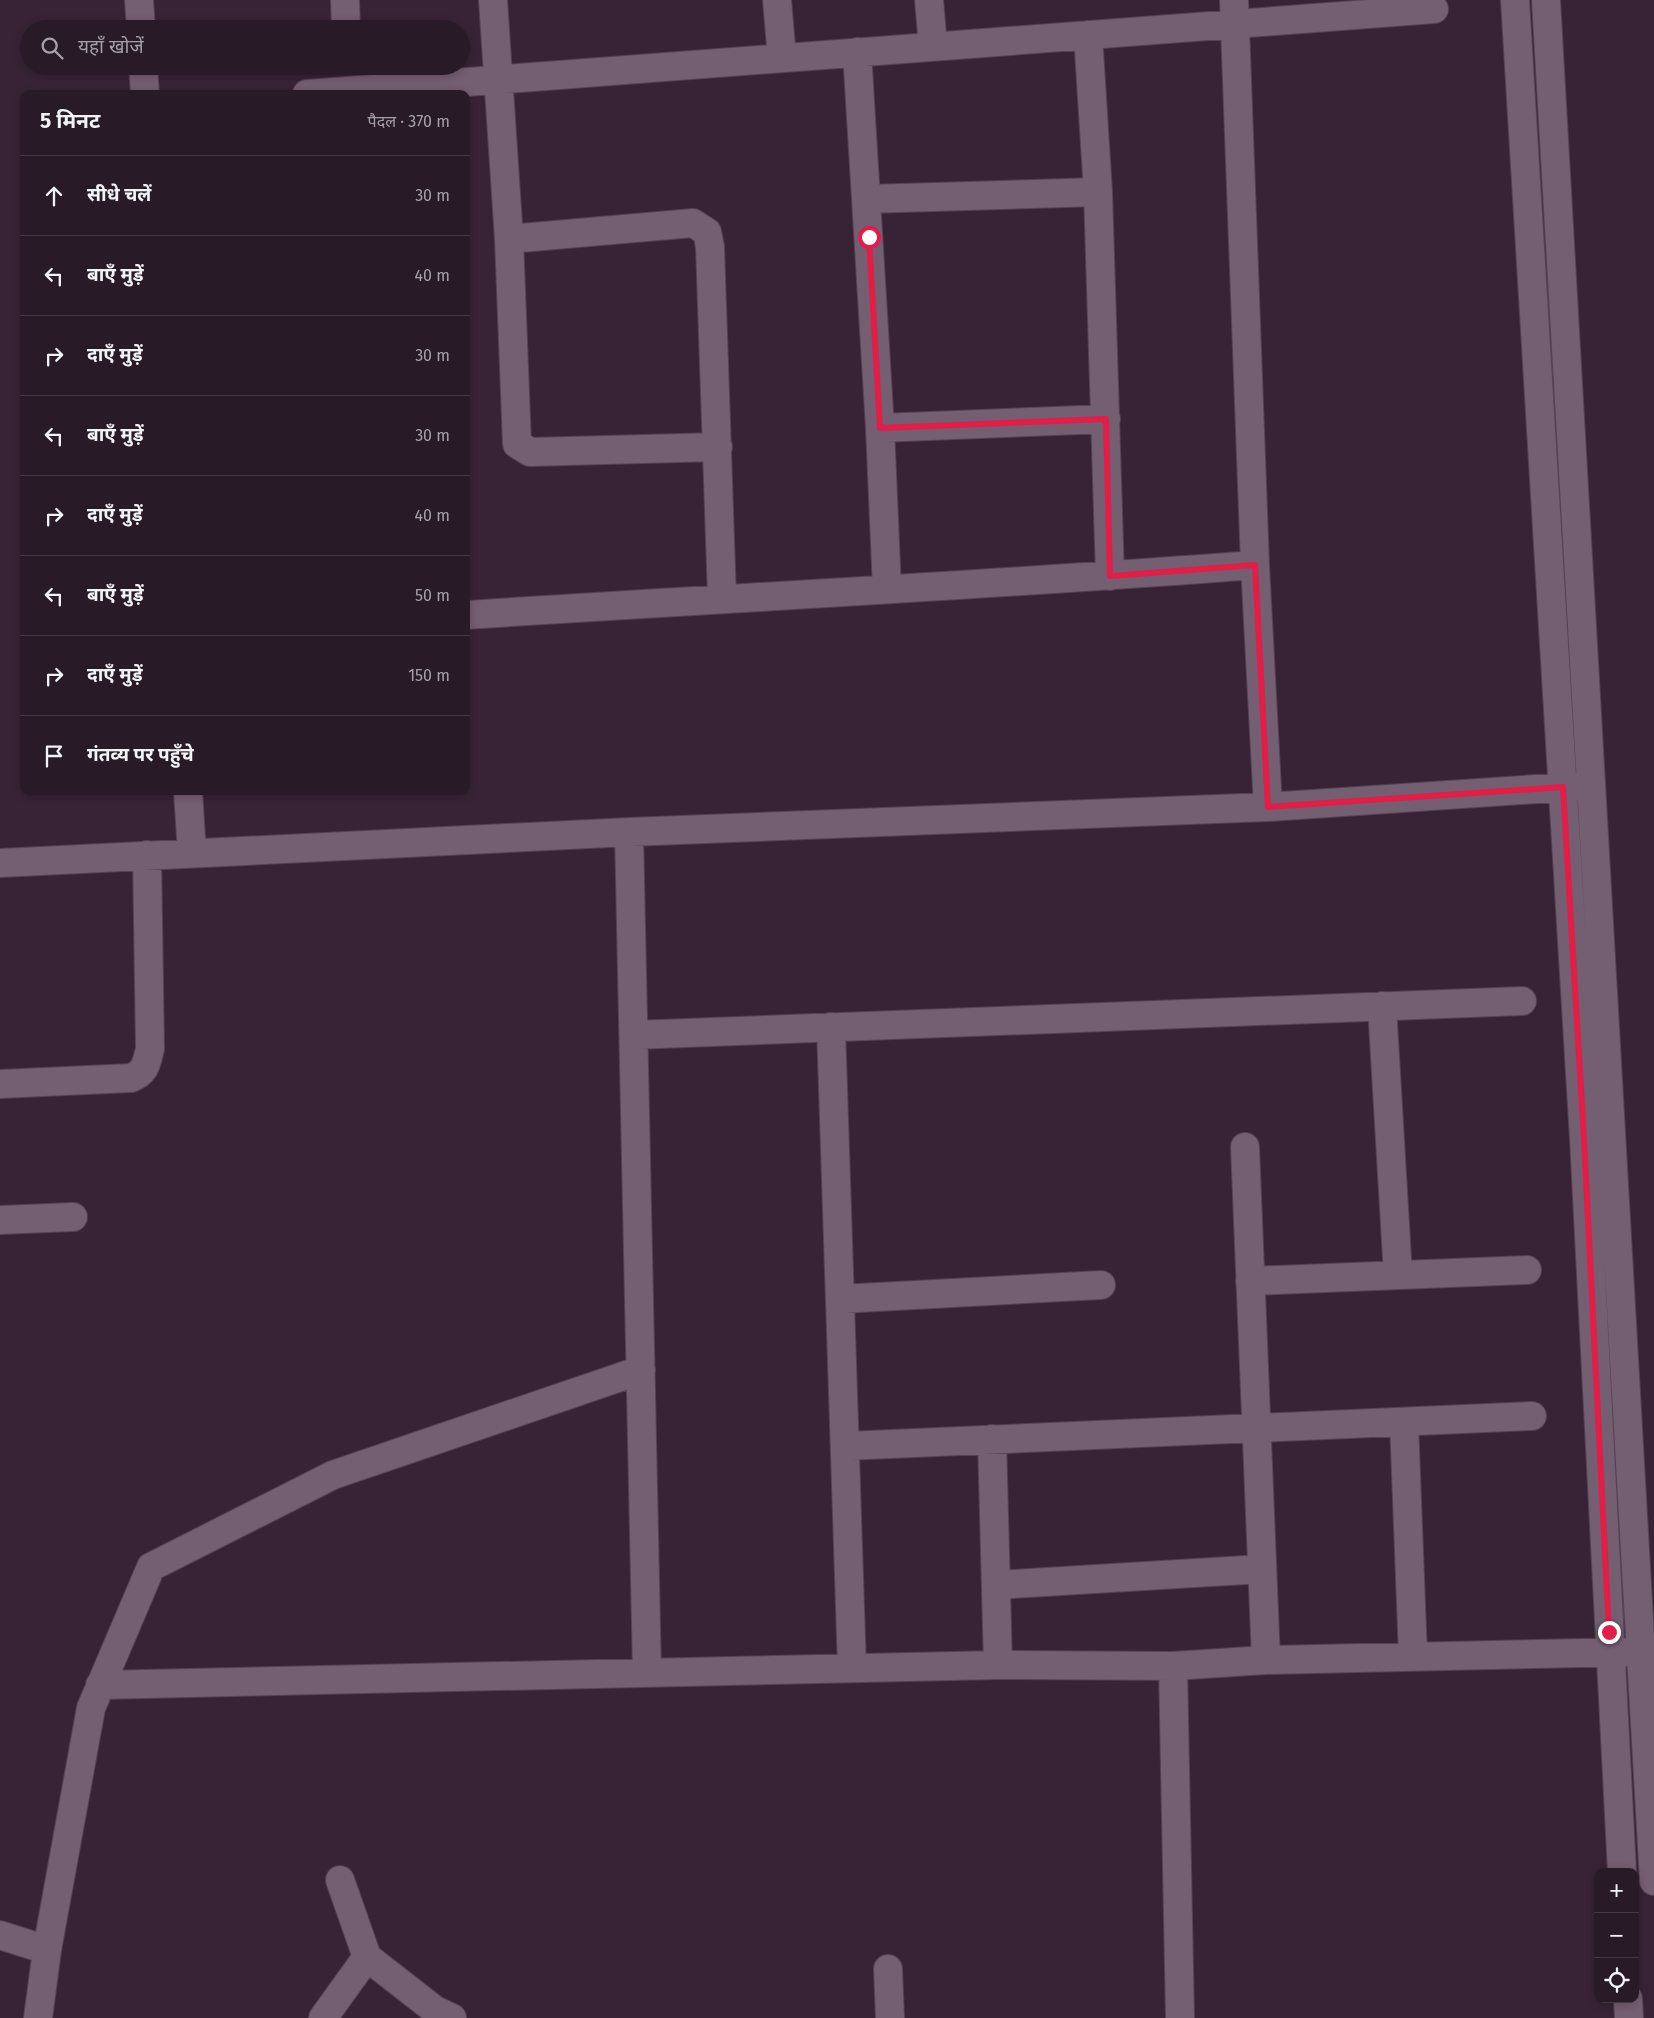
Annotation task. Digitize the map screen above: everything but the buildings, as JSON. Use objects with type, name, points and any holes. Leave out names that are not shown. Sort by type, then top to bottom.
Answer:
[{"type":"street","points":[[139,0],[140,20]]},
{"type":"street","points":[[345,0],[346,20]]},
{"type":"street","points":[[493,0],[509,239],[516,444],[530,452],[718,447]]},
{"type":"street","points":[[777,0],[782,58]]},
{"type":"street","points":[[929,0],[933,46]]},
{"type":"street","points":[[1515,0],[1584,1139],[1622,1868]]},
{"type":"street","points":[[1546,0],[1654,1881]]},
{"type":"street","points":[[323,90],[350,83],[497,80],[1088,35],[1235,12],[1434,9]]},
{"type":"street","points":[[1235,12],[1255,565],[1268,807]]},
{"type":"street","points":[[1088,35],[1098,192],[1110,576]]},
{"type":"street","points":[[857,52],[880,428],[887,589]]},
{"type":"street","points":[[144,75],[145,90]]},
{"type":"street","points":[[867,199],[1098,192]]},
{"type":"street","points":[[509,239],[693,223],[707,232],[710,248],[722,598]]},
{"type":"street","points":[[880,428],[1106,419]]},
{"type":"street","points":[[470,615],[1110,576],[1255,565]]},
{"type":"street","points":[[0,863],[629,832],[1268,807],[1591,786]]},
{"type":"street","points":[[188,795],[192,853]]},
{"type":"street","points":[[629,832],[647,1673]]},
{"type":"street","points":[[0,1084],[131,1078],[141,1074],[150,1049],[147,856]]},
{"type":"street","points":[[634,1035],[1522,1000]]},
{"type":"street","points":[[1382,1006],[1398,1275]]},
{"type":"street","points":[[831,1027],[852,1668]]},
{"type":"street","points":[[1245,1147],[1266,1660]]},
{"type":"street","points":[[0,1220],[73,1218]]},
{"type":"street","points":[[1250,1280],[1527,1270]]},
{"type":"street","points":[[840,1300],[1101,1285]]},
{"type":"street","points":[[38,2018],[47,1950],[91,1708],[151,1567],[333,1475],[640,1370]]},
{"type":"street","points":[[845,1446],[1532,1416]]},
{"type":"street","points":[[1404,1422],[1413,1656]]},
{"type":"street","points":[[992,1440],[998,1665]]},
{"type":"street","points":[[996,1585],[1262,1569]]},
{"type":"street","points":[[100,1685],[998,1665],[1173,1666],[1266,1660],[1641,1651]]},
{"type":"street","points":[[1173,1666],[1180,2018]]},
{"type":"street","points":[[340,1880],[366,1957],[438,2015]]},
{"type":"street","points":[[0,1935],[47,1950]]},
{"type":"street","points":[[324,2018],[366,1957]]},
{"type":"street","points":[[888,1969],[890,2018]]},
{"type":"street","points":[[1628,2003],[1629,2018]]},
{"type":"route","points":[[869,237],[880,428],[1106,419],[1110,576],[1255,565],[1268,807],[1563,787],[1584,1139],[1609,1632]]}]
